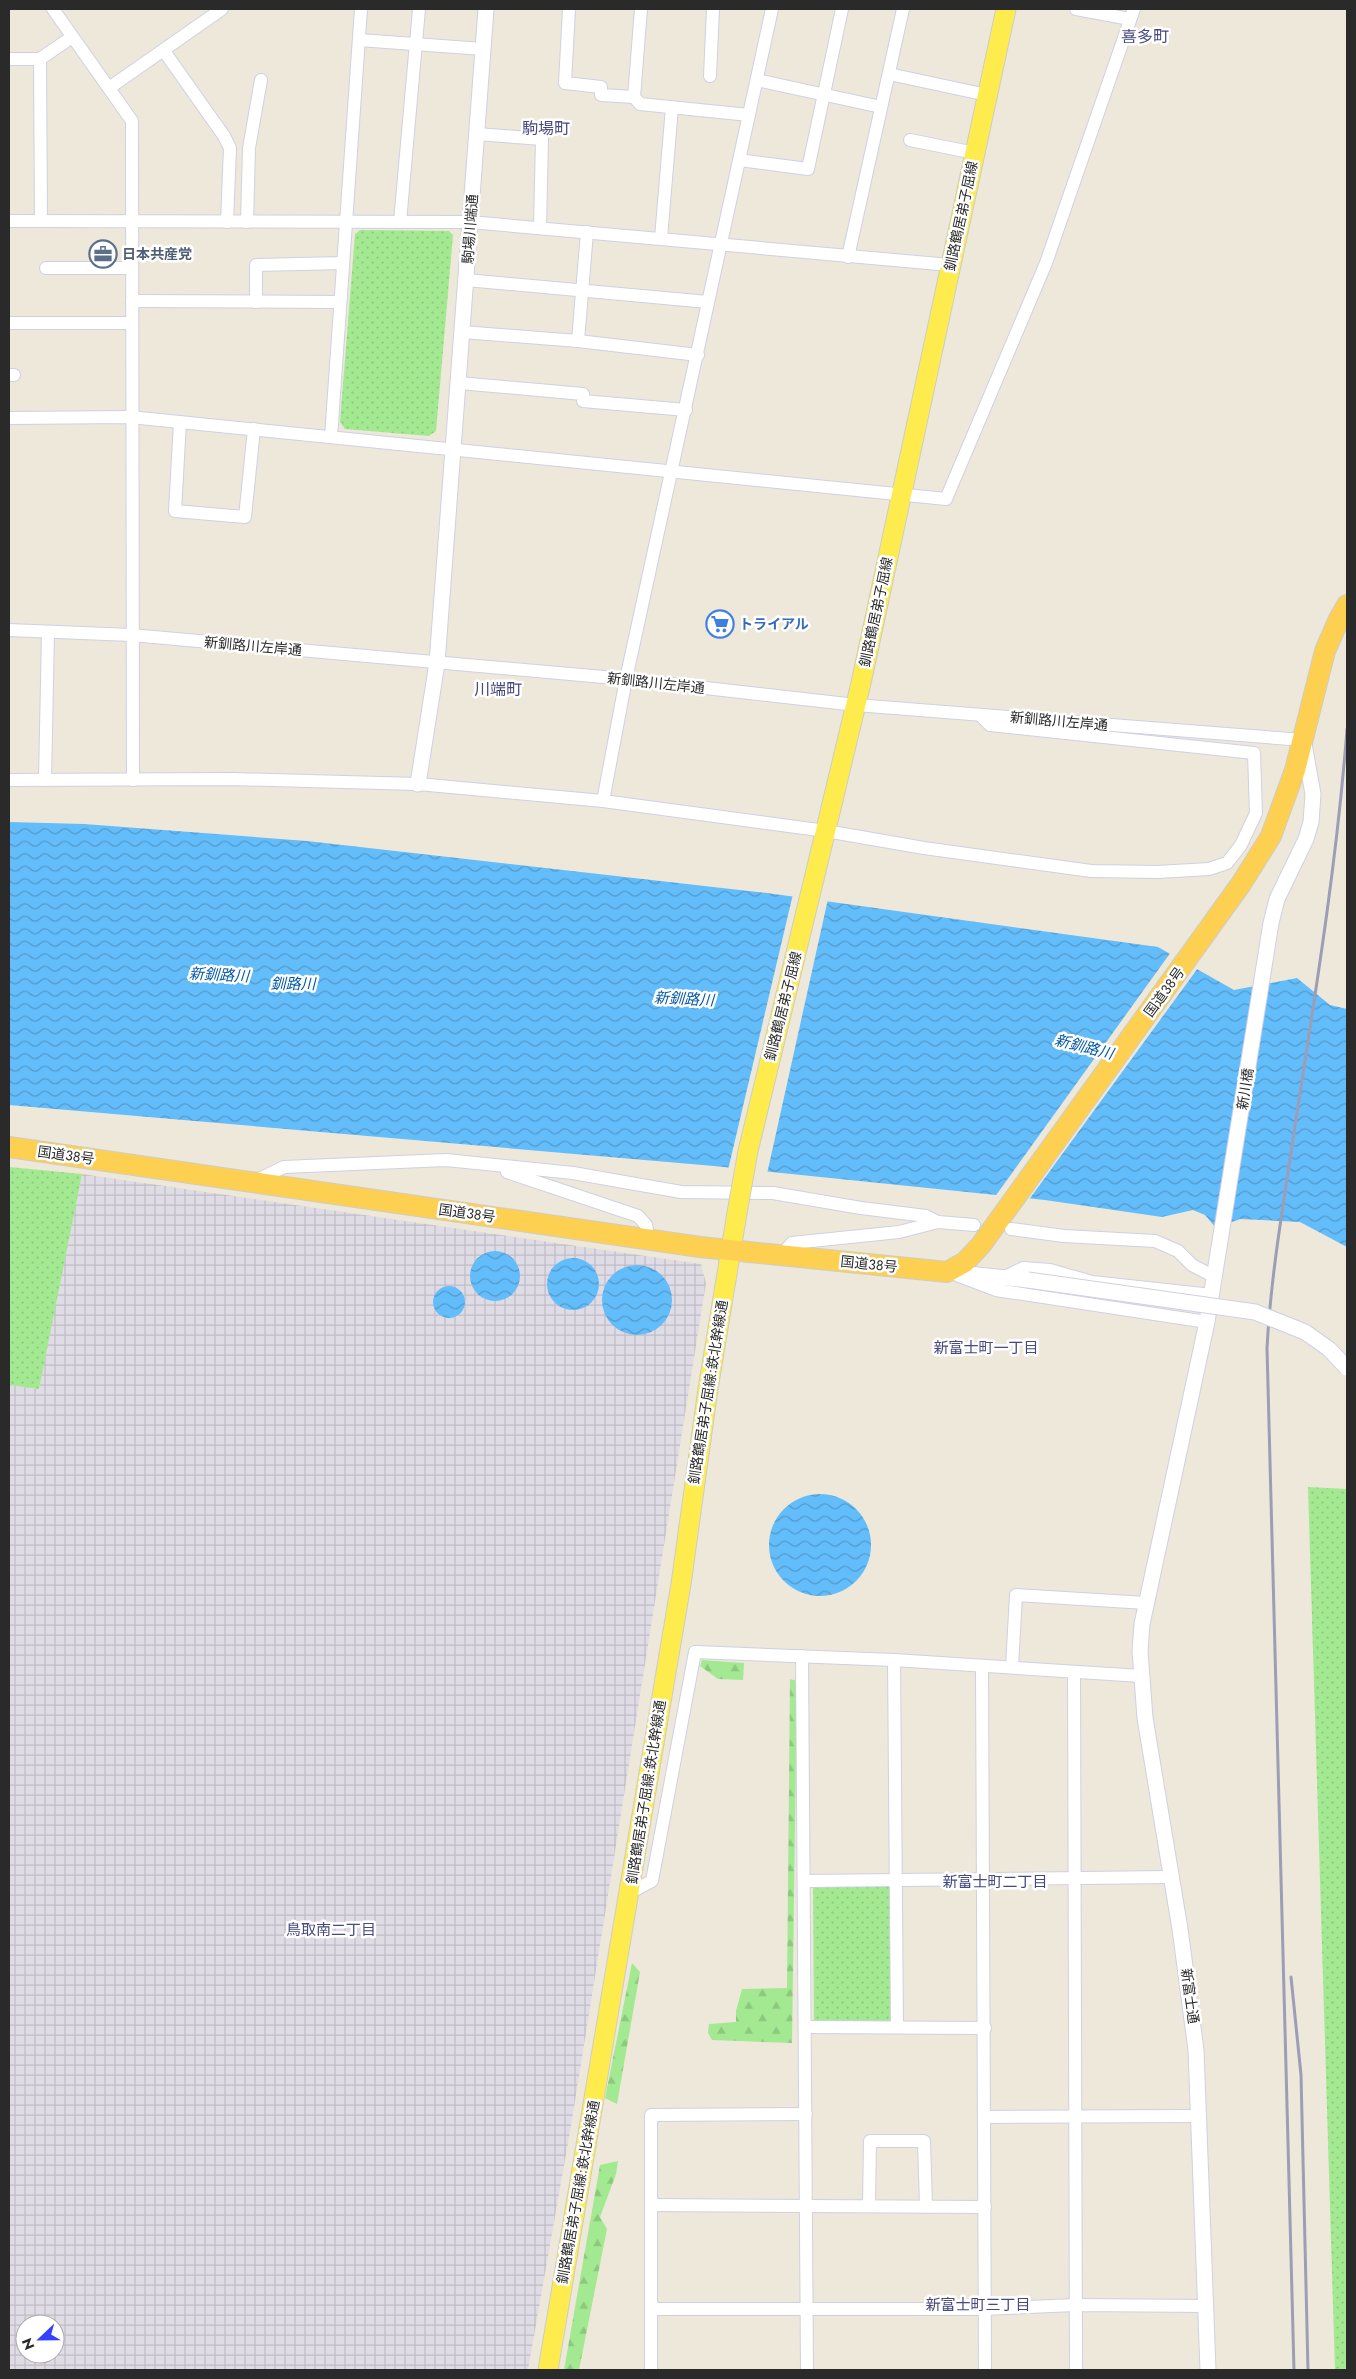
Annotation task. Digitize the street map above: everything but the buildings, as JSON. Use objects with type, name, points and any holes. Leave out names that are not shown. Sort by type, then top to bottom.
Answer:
[{"type":"highway","name":"国道38号","points":[[9,1147],[730,1251],[947,1272],[965,1262],[981,1244],[1003,1225],[1271,836],[1303,740],[1325,651],[1347,605]]},
{"type":"main road","name":"釧路鶴居弟子屈線","points":[[737,1213],[748,1152],[856,705],[1006,9]]},
{"type":"main road","name":"釧路鶴居弟子屈線:鉄北幹線通","points":[[548,2370],[681,1584],[708,1389],[737,1213]]},
{"type":"street","points":[[53,9],[132,121],[130,417],[133,780]]},
{"type":"street","points":[[110,88],[222,9]]},
{"type":"street","points":[[331,437],[361,9]]},
{"type":"street","points":[[400,222],[418,9]]},
{"type":"street","name":"駒場川端通","points":[[418,784],[437,663],[486,9]]},
{"type":"street","points":[[568,9],[565,83],[601,87],[601,94],[634,96]]},
{"type":"street","points":[[641,9],[634,96],[640,104],[749,115]]},
{"type":"street","points":[[710,76],[713,9]]},
{"type":"street","points":[[603,802],[626,679],[772,9]]},
{"type":"street","points":[[739,160],[808,169],[842,9]]},
{"type":"street","points":[[848,257],[903,9]]},
{"type":"street","points":[[9,418],[130,417],[946,499],[1046,263],[1132,14],[1076,9]]},
{"type":"street","points":[[9,59],[40,59],[72,37]]},
{"type":"street","points":[[359,40],[483,49]]},
{"type":"street","points":[[164,50],[224,136],[230,148],[227,222]]},
{"type":"street","points":[[40,59],[41,221]]},
{"type":"street","points":[[889,74],[987,95]]},
{"type":"street","points":[[246,222],[249,148],[261,80]]},
{"type":"street","points":[[757,80],[881,107]]},
{"type":"street","points":[[662,238],[672,107]]},
{"type":"street","points":[[477,134],[542,140],[540,228]]},
{"type":"street","points":[[910,140],[975,153]]},
{"type":"street","points":[[230,148],[249,148]]},
{"type":"street","points":[[9,221],[470,222],[950,265]]},
{"type":"street","points":[[578,341],[587,232]]},
{"type":"street","points":[[256,302],[256,265],[343,263]]},
{"type":"street","points":[[46,268],[132,268]]},
{"type":"street","points":[[466,280],[708,302]]},
{"type":"street","points":[[132,301],[340,302]]},
{"type":"street","points":[[9,323],[132,323]]},
{"type":"street","points":[[462,332],[578,341],[698,355]]},
{"type":"street","points":[[458,383],[583,394],[583,401],[686,410]]},
{"type":"street","points":[[180,422],[175,511],[245,516],[254,429]]},
{"type":"street","name":"新釧路川左岸通","points":[[9,630],[131,635],[626,679],[856,705],[1303,740]]},
{"type":"street","points":[[45,780],[48,632]]},
{"type":"street","points":[[9,780],[241,779],[418,784],[603,802],[826,831],[924,848],[1092,871],[1191,871],[1209,869],[1227,863],[1241,845],[1256,813],[1254,753],[1007,728],[990,725],[980,715]]},
{"type":"street","name":"新川橋","points":[[1207,1322],[1271,923],[1277,899],[1306,839],[1311,822],[1313,794],[1303,740]]},
{"type":"street","points":[[253,1182],[284,1167],[446,1160],[573,1173],[681,1192],[773,1193],[860,1208],[926,1216],[938,1222]]},
{"type":"street","points":[[486,1165],[638,1216],[646,1225],[649,1240]]},
{"type":"street","points":[[781,1255],[792,1243],[899,1232],[938,1222],[974,1225]]},
{"type":"street","points":[[1003,1225],[1064,1236],[1155,1241],[1178,1251],[1192,1265],[1215,1277]]},
{"type":"street","points":[[1004,1277],[1023,1268],[1050,1270],[1092,1282],[1212,1294]]},
{"type":"street","points":[[947,1272],[1028,1280],[1255,1312],[1305,1332],[1329,1349],[1347,1368]]},
{"type":"street","points":[[947,1272],[996,1290],[1207,1322]]},
{"type":"street","name":"新富士通","points":[[1207,1322],[1142,1624],[1142,1676],[1145,1718],[1191,1999],[1196,2050],[1208,2370]]},
{"type":"street","points":[[1012,1667],[1016,1595],[1146,1603]]},
{"type":"street","points":[[629,1893],[652,1881],[695,1652],[894,1660],[1142,1676]]},
{"type":"street","points":[[802,1656],[807,2370]]},
{"type":"street","points":[[894,1660],[897,2026]]},
{"type":"street","points":[[982,1666],[985,2370]]},
{"type":"street","points":[[1074,1672],[1077,2116],[1076,2370]]},
{"type":"street","points":[[805,1881],[1170,1877]]},
{"type":"street","points":[[806,2027],[897,2026],[985,2028]]},
{"type":"street","points":[[651,2370],[651,2115],[806,2114]]},
{"type":"street","points":[[985,2117],[1199,2116]]},
{"type":"street","points":[[868,2206],[870,2141],[924,2141],[926,2206]]},
{"type":"street","points":[[651,2206],[984,2207]]},
{"type":"street","points":[[651,2309],[984,2309],[1076,2305],[1206,2306]]},
{"type":"shaded area","points":[[82,1174],[701,1264],[706,1283],[572,2120],[528,2370],[9,2370],[9,1385],[39,1389],[67,1240]]},
{"type":"green space","points":[[360,230],[449,231],[453,235],[436,431],[429,436],[345,429],[340,422],[355,234]]},
{"type":"green space","points":[[9,1167],[82,1174],[39,1389],[9,1385]]},
{"type":"green space","points":[[1308,1487],[1347,1489],[1347,2370],[1335,2370]]},
{"type":"green space","points":[[702,1660],[744,1663],[743,1680],[718,1679],[700,1666]]},
{"type":"green space","points":[[790,1679],[797,1681],[792,2043],[712,2040],[708,2033],[709,2024],[736,2022],[736,2011],[742,1989],[787,1988]]},
{"type":"green space","points":[[889,1885],[891,2024],[814,2025],[813,1886]]},
{"type":"green space","points":[[632,1963],[640,1972],[617,2104],[605,2098]]},
{"type":"green space","points":[[618,2161],[616,2174],[600,2217],[607,2229],[579,2370],[564,2370],[600,2165]]},
{"type":"water","name":"釧路川","points":[[9,822],[84,824],[307,841],[767,893],[1158,947],[1234,990],[1297,978],[1330,1005],[1347,1009],[1347,1247],[1300,1222],[1240,1219],[1216,1228],[1205,1215],[1193,1210],[1162,1217],[1045,1200],[714,1166],[9,1105]]},
{"type":"water","points":[[495,1251],[505,1253],[513,1258],[518,1266],[520,1276],[518,1286],[513,1294],[505,1299],[495,1301],[485,1299],[477,1294],[472,1286],[470,1276],[472,1266],[477,1258],[485,1253]]},
{"type":"water","points":[[573,1258],[587,1262],[595,1270],[599,1284],[595,1298],[587,1306],[573,1310],[559,1306],[551,1298],[547,1284],[551,1270],[559,1262]]},
{"type":"water","points":[[637,1265],[650,1268],[662,1275],[669,1287],[672,1300],[669,1313],[662,1325],[650,1332],[637,1335],[624,1332],[612,1325],[605,1313],[602,1300],[605,1287],[612,1275],[624,1268]]},
{"type":"water","points":[[449,1286],[455,1287],[460,1291],[464,1296],[464,1308],[460,1313],[455,1317],[449,1318],[443,1317],[438,1313],[434,1308],[433,1302],[434,1296],[438,1291],[443,1287]]},
{"type":"water","points":[[820,1494],[840,1497],[849,1502],[863,1516],[868,1525],[871,1545],[868,1565],[863,1574],[849,1588],[840,1593],[820,1596],[800,1593],[791,1588],[777,1574],[772,1565],[769,1545],[772,1525],[777,1516],[791,1502],[800,1497]]},
{"type":"pier","points":[[793,894],[828,899],[767,1174],[728,1170]]},
{"type":"pier","points":[[1171,952],[1198,968],[1028,1201],[994,1198]]},
{"type":"railway","points":[[1294,2370],[1267,1348],[1279,1233],[1332,876],[1347,729]]},
{"type":"railway","points":[[1291,1977],[1301,2075],[1308,2370]]},
{"type":"place","name":"日本共産党","points":[[103,254]]},
{"type":"place","name":"トライアル","points":[[720,624]]},
{"type":"district","name":"喜多町","points":[[1145,36]]},
{"type":"district","name":"駒場町","points":[[546,128]]},
{"type":"district","name":"川端町","points":[[498,689]]},
{"type":"district","name":"新富士町一丁目","points":[[986,1348]]},
{"type":"district","name":"新富士町二丁目","points":[[995,1882]]},
{"type":"district","name":"鳥取南二丁目","points":[[331,1930]]},
{"type":"district","name":"新富士町三丁目","points":[[978,2305]]},
{"type":"water label","name":"新釧路川","points":[[219,975]]},
{"type":"water label","name":"新釧路川","points":[[684,999]]},
{"type":"water label","name":"新釧路川","points":[[1084,1047]]}]
